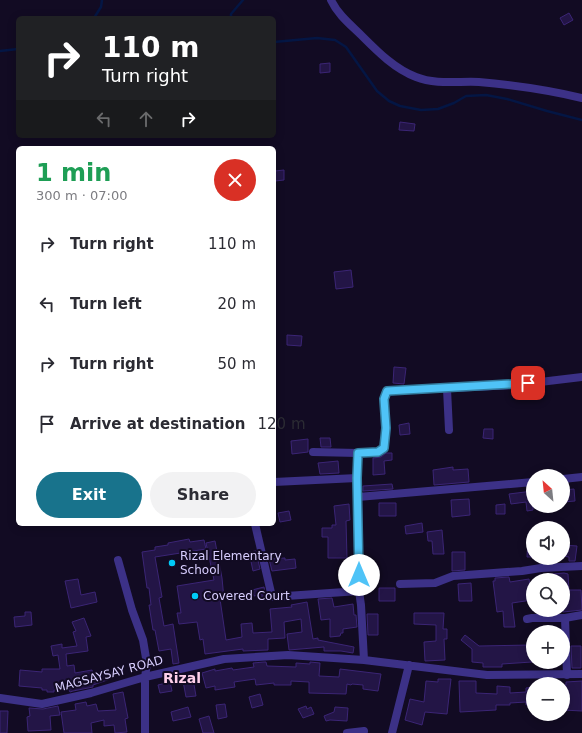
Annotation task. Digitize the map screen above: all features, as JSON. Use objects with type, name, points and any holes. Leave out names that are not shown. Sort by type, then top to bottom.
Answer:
[{"type":"street","points":[[331,0],[336,10],[379,52],[408,74],[418,78],[433,82],[479,82],[558,92],[582,98]]},
{"type":"street","points":[[313,452],[378,452],[384,448],[386,428],[384,399],[387,391],[515,385],[582,377]]},
{"type":"street","points":[[447,389],[448,430]]},
{"type":"street","points":[[358,453],[359,591],[364,660]]},
{"type":"street","points":[[570,478],[582,477]]},
{"type":"street","points":[[276,482],[357,478]]},
{"type":"street","points":[[358,497],[526,483]]},
{"type":"street","points":[[255,526],[272,597],[359,591]]},
{"type":"street","points":[[118,560],[142,640],[147,664],[144,677],[145,733]]},
{"type":"street","points":[[400,584],[435,583],[453,576],[582,566]]},
{"type":"street","points":[[527,619],[565,618],[582,615]]},
{"type":"street","points":[[565,618],[567,675]]},
{"type":"street","name":"MAGSAYSAY ROAD","points":[[0,698],[42,704],[91,693],[144,677],[224,659],[288,655],[364,660],[487,674],[582,674]]},
{"type":"street","points":[[392,733],[409,665]]},
{"type":"street","points":[[347,733],[364,731]]},
{"type":"building","points":[[569,13],[573,20],[564,25],[560,18]]},
{"type":"building","points":[[330,63],[330,72],[320,73],[320,64]]},
{"type":"building","points":[[400,122],[415,124],[414,131],[399,130]]},
{"type":"building","points":[[284,170],[284,180],[276,181],[276,171]]},
{"type":"building","points":[[351,270],[353,287],[336,289],[334,272]]},
{"type":"building","points":[[287,335],[302,336],[301,346],[287,345]]},
{"type":"building","points":[[394,367],[406,368],[404,384],[393,383]]},
{"type":"building","points":[[409,423],[410,434],[400,435],[399,425]]},
{"type":"building","points":[[484,429],[493,429],[493,439],[483,438]]},
{"type":"building","points":[[320,438],[330,438],[331,447],[321,447]]},
{"type":"building","points":[[308,439],[308,452],[292,454],[291,441]]},
{"type":"building","points":[[386,453],[392,453],[392,460],[384,461],[385,474],[373,475],[373,458],[381,457]]},
{"type":"building","points":[[338,461],[339,473],[320,474],[318,463]]},
{"type":"building","points":[[453,467],[453,470],[468,469],[469,482],[434,485],[433,470]]},
{"type":"building","points":[[392,484],[393,489],[363,491],[363,486]]},
{"type":"building","points":[[570,489],[574,489],[575,501],[570,501]]},
{"type":"building","points":[[526,492],[526,502],[511,504],[509,494]]},
{"type":"building","points":[[469,499],[470,515],[452,517],[451,500]]},
{"type":"building","points":[[379,503],[396,503],[396,516],[379,516]]},
{"type":"building","points":[[349,504],[350,520],[346,521],[347,558],[328,558],[328,537],[322,537],[322,528],[332,528],[332,525],[336,525],[334,506]]},
{"type":"building","points":[[505,504],[505,514],[496,514],[496,505]]},
{"type":"building","points":[[289,511],[291,520],[280,522],[278,513]]},
{"type":"building","points":[[422,523],[423,532],[406,534],[405,526]]},
{"type":"building","points":[[442,530],[444,554],[433,554],[432,541],[428,541],[427,532]]},
{"type":"building","points":[[189,539],[190,542],[204,540],[206,549],[155,557],[162,597],[159,598],[164,626],[173,624],[179,663],[173,664],[171,649],[159,651],[155,630],[153,630],[149,605],[151,605],[149,588],[147,588],[142,552],[155,550],[155,547],[168,545],[168,543]]},
{"type":"building","points":[[215,541],[222,578],[224,599],[220,599],[226,640],[242,637],[241,624],[252,623],[253,633],[272,632],[270,609],[292,607],[291,605],[307,602],[313,639],[318,638],[318,640],[354,647],[353,653],[324,651],[324,647],[289,650],[287,634],[302,632],[301,619],[284,622],[285,638],[268,639],[268,650],[243,651],[243,649],[205,654],[203,639],[200,640],[197,622],[179,624],[177,613],[181,613],[177,586],[214,580],[206,543]]},
{"type":"building","points":[[570,546],[577,546],[575,561],[570,561]]},
{"type":"building","points":[[256,551],[260,569],[253,571],[249,552]]},
{"type":"building","points":[[452,552],[465,552],[465,570],[452,571]]},
{"type":"building","points":[[285,558],[285,560],[295,559],[296,568],[272,571],[269,559]]},
{"type":"building","points":[[509,577],[510,582],[526,579],[526,601],[512,603],[515,627],[504,627],[503,611],[497,612],[493,581],[495,581],[495,578]]},
{"type":"building","points":[[78,579],[81,595],[95,592],[97,602],[71,608],[65,581]]},
{"type":"building","points":[[471,583],[472,601],[459,601],[458,584]]},
{"type":"building","points":[[264,587],[266,597],[262,598],[262,594],[254,596],[252,590]]},
{"type":"building","points":[[379,588],[395,588],[395,601],[379,601]]},
{"type":"building","points":[[570,590],[581,590],[582,610],[570,611]]},
{"type":"building","points":[[332,598],[334,607],[353,604],[357,627],[343,629],[343,633],[341,633],[340,636],[330,637],[330,619],[321,620],[318,599]]},
{"type":"building","points":[[25,612],[31,612],[32,625],[15,627],[14,617],[25,616]]},
{"type":"building","points":[[414,613],[444,613],[443,629],[447,629],[447,639],[444,639],[445,660],[425,661],[424,642],[436,641],[436,625],[414,624]]},
{"type":"building","points":[[367,614],[378,614],[378,635],[368,635]]},
{"type":"building","points":[[84,618],[91,636],[86,637],[88,651],[66,654],[67,666],[74,665],[75,673],[92,670],[93,675],[107,670],[110,679],[93,685],[93,687],[70,692],[69,690],[54,690],[54,692],[47,692],[47,690],[42,690],[42,688],[19,686],[20,670],[42,672],[42,669],[60,669],[58,655],[53,656],[51,646],[62,644],[62,648],[77,646],[73,632],[76,631],[72,622]]},
{"type":"building","points":[[465,635],[479,646],[526,645],[526,662],[502,664],[502,667],[483,667],[483,663],[472,662],[472,649],[461,640]]},
{"type":"building","points":[[571,646],[581,646],[581,668],[572,668]]},
{"type":"building","points":[[266,662],[267,666],[296,667],[296,663],[320,663],[319,676],[339,677],[340,669],[381,674],[378,691],[363,689],[363,685],[347,684],[346,694],[309,693],[309,682],[291,681],[291,685],[274,685],[274,683],[256,685],[255,679],[234,682],[235,687],[215,690],[215,686],[206,688],[202,673],[215,669],[215,671],[232,668],[233,670],[254,667],[253,663]]},
{"type":"building","points":[[193,679],[196,696],[186,697],[183,681]]},
{"type":"building","points":[[438,679],[451,679],[447,714],[425,712],[422,725],[405,720],[410,699],[424,702],[426,681],[438,682]]},
{"type":"building","points":[[459,681],[476,681],[476,693],[497,694],[497,686],[510,687],[510,693],[526,692],[526,702],[510,703],[510,705],[496,705],[496,710],[460,712]]},
{"type":"building","points":[[582,681],[582,711],[570,710],[570,682]]},
{"type":"building","points":[[170,682],[172,691],[160,693],[158,685]]},
{"type":"building","points":[[123,692],[128,718],[125,719],[127,732],[115,733],[114,725],[104,726],[104,720],[91,723],[92,733],[64,733],[61,712],[76,710],[75,704],[86,702],[87,706],[96,704],[98,711],[116,710],[113,694]]},
{"type":"building","points":[[260,694],[263,705],[252,708],[249,697]]},
{"type":"building","points":[[225,704],[227,717],[218,719],[216,705]]},
{"type":"building","points":[[58,706],[60,715],[50,716],[51,730],[28,731],[27,717],[30,716],[29,708],[43,709]]},
{"type":"building","points":[[306,706],[307,709],[311,707],[314,714],[303,718],[298,709]]},
{"type":"building","points":[[188,707],[191,717],[173,721],[171,712]]},
{"type":"building","points":[[335,707],[348,708],[347,721],[326,721],[324,716],[334,712]]},
{"type":"building","points":[[0,711],[8,711],[7,733],[0,733]]},
{"type":"building","points":[[209,716],[214,733],[203,733],[199,719]]},
{"type":"waterway","points":[[95,16],[101,7],[102,0]]},
{"type":"waterway","points":[[231,16],[243,0]]},
{"type":"waterway","points":[[276,42],[317,38],[335,40],[346,47],[377,91],[389,101],[400,106],[421,110],[438,109],[454,103],[466,96],[486,95],[507,99],[582,120]]},
{"type":"waterway","points":[[0,51],[16,49]]},
{"type":"place","name":"Rizal Elementary School","points":[[172,563]]},
{"type":"place","name":"Covered Court","points":[[195,596]]},
{"type":"district","name":"Rizal","points":[[182,678]]},
{"type":"route","points":[[359,575],[357,478],[358,453],[378,452],[384,448],[386,428],[384,399],[387,391],[447,389],[528,383]]}]
